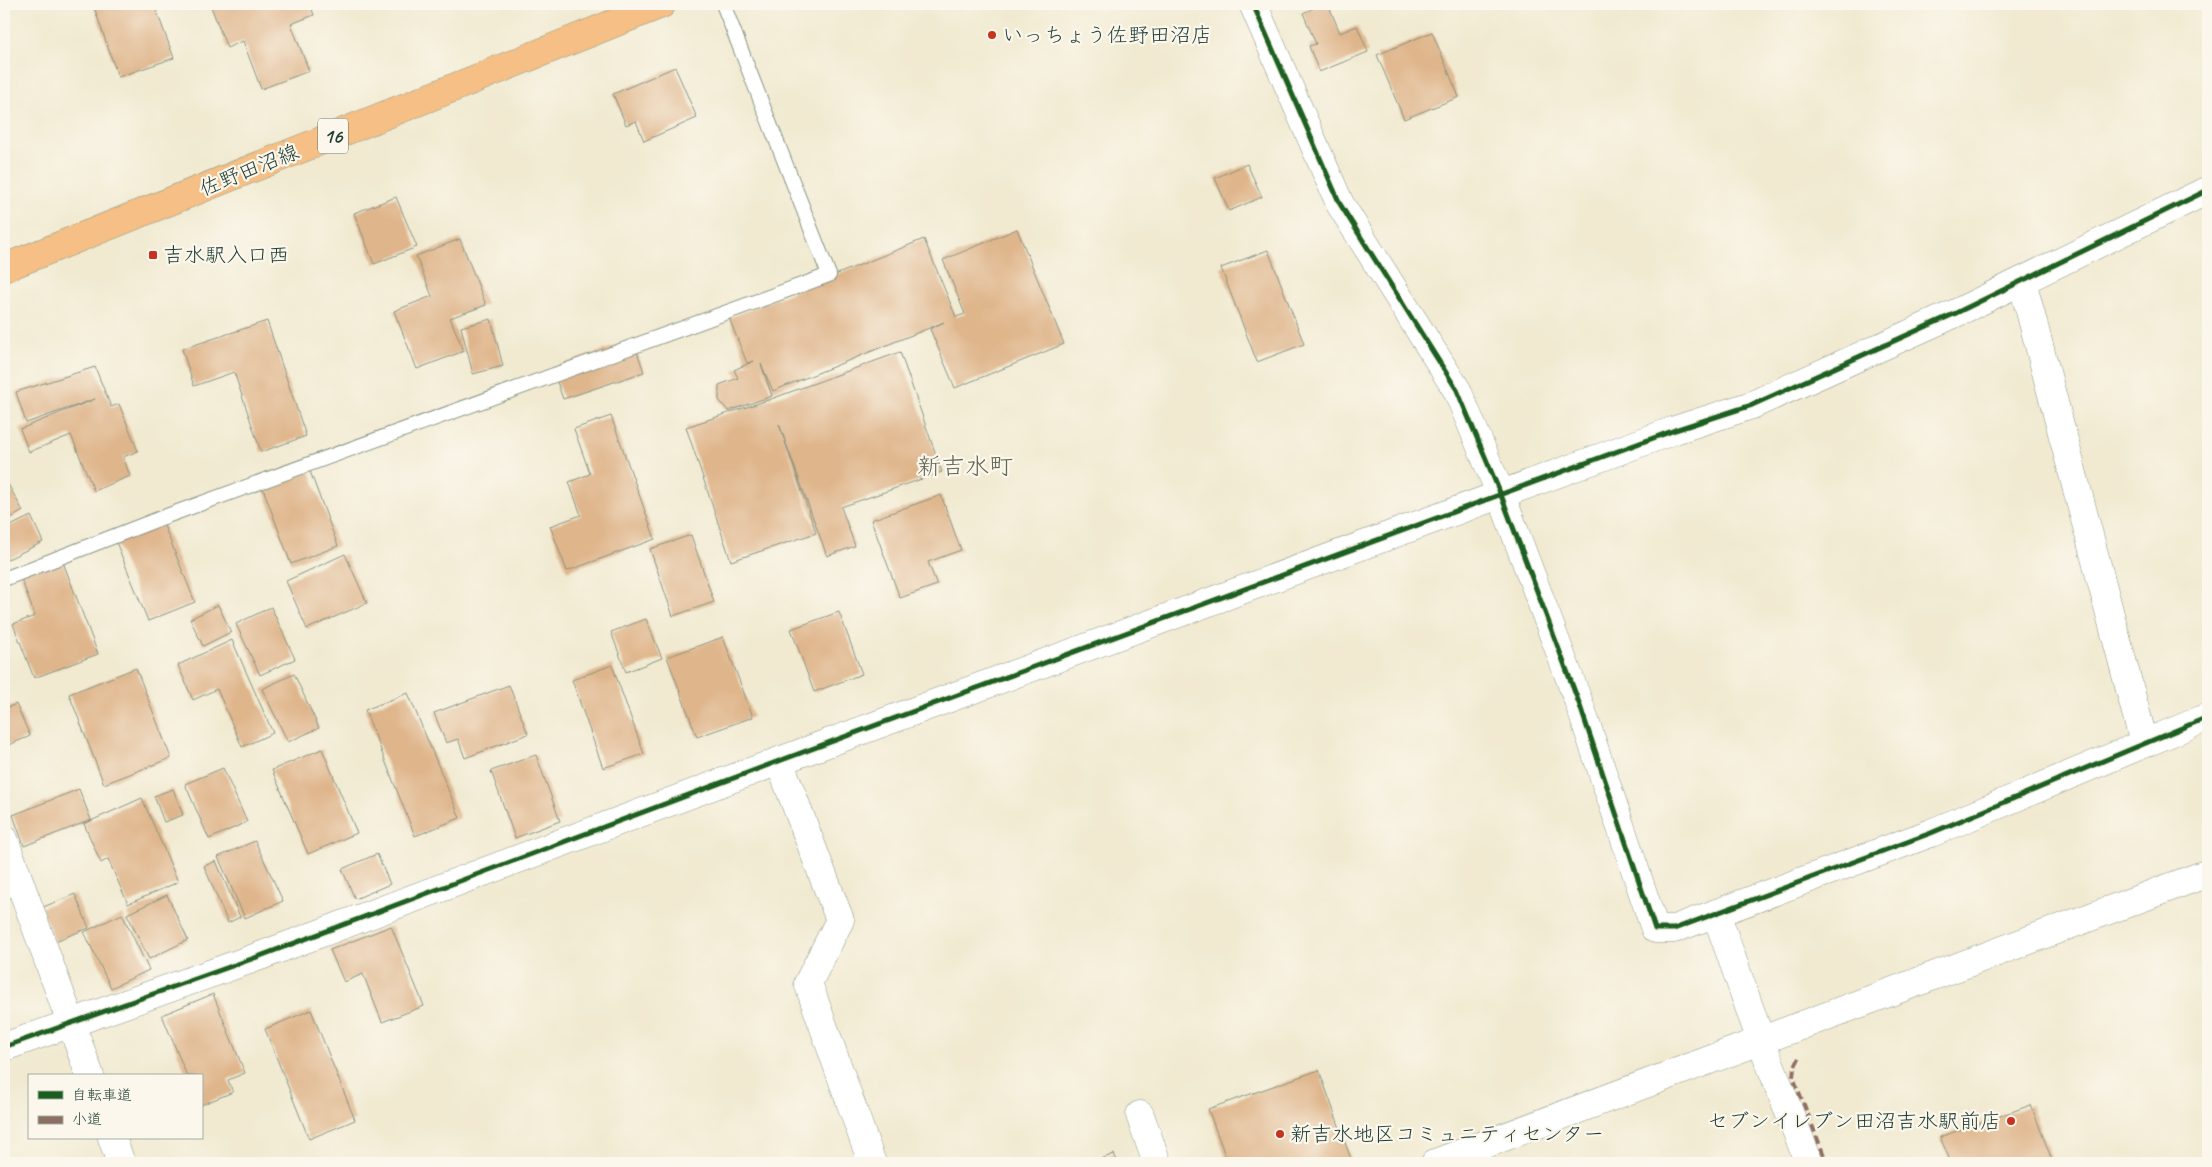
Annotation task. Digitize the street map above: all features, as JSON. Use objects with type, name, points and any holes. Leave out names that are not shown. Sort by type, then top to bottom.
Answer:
[{"type":"main road","name":"佐野田沼線","points":[[4,268],[662,4]]},
{"type":"street","points":[[1254,4],[1340,204],[1458,390],[1501,495],[1579,703],[1655,929],[1674,929],[1931,833],[2208,717]]},
{"type":"street","points":[[4,1047],[269,952],[779,761],[1675,430],[1752,405],[1956,313],[2208,190]]},
{"type":"street","points":[[2022,281],[2144,743]]},
{"type":"street","points":[[779,761],[840,920],[808,983],[872,1163]]},
{"type":"street","points":[[4,839],[89,1074]]},
{"type":"street","points":[[1435,1163],[2208,874]]},
{"type":"street","points":[[1716,913],[1761,1041],[1809,1163]]},
{"type":"street","points":[[1140,1115],[1157,1163]]},
{"type":"street","points":[[113,1140],[121,1163]]},
{"type":"lane","points":[[4,579],[161,518],[829,275],[723,4]]},
{"type":"building","points":[[93,4],[154,4],[174,58],[118,77]]},
{"type":"building","points":[[210,4],[310,4],[314,15],[291,24],[309,71],[261,89],[243,41],[227,48]]},
{"type":"building","points":[[1328,4],[1340,33],[1357,26],[1368,52],[1319,72],[1309,46],[1316,44],[1303,13]]},
{"type":"building","points":[[1432,32],[1459,97],[1404,119],[1377,55]]},
{"type":"building","points":[[675,67],[697,118],[644,141],[636,121],[626,125],[613,94]]},
{"type":"building","points":[[1247,164],[1262,197],[1229,211],[1215,178]]},
{"type":"building","points":[[396,197],[417,247],[374,264],[354,213]]},
{"type":"building","points":[[1017,229],[1064,344],[955,388],[930,329],[944,322],[773,391],[761,364],[772,396],[728,411],[719,400],[719,385],[738,378],[734,370],[754,361],[747,363],[729,318],[924,239],[956,317],[965,314],[943,260]]},
{"type":"building","points":[[460,239],[486,305],[450,318],[464,351],[417,369],[394,311],[432,296],[416,256]]},
{"type":"building","points":[[1268,250],[1304,344],[1257,362],[1221,268]]},
{"type":"building","points":[[491,319],[503,366],[473,374],[461,327]]},
{"type":"building","points":[[267,321],[306,436],[261,452],[234,372],[194,386],[182,349]]},
{"type":"building","points":[[633,340],[644,372],[563,399],[552,368]]},
{"type":"building","points":[[900,352],[942,472],[841,507],[855,546],[827,556],[779,424],[816,533],[731,561],[686,427],[771,399]]},
{"type":"building","points":[[95,367],[111,407],[119,404],[138,451],[123,457],[130,476],[94,491],[71,435],[29,452],[20,429],[95,399],[26,423],[16,392]]},
{"type":"building","points":[[611,416],[655,539],[567,571],[550,526],[581,515],[569,482],[590,474],[574,429]]},
{"type":"building","points":[[308,466],[338,546],[291,564],[261,483]]},
{"type":"building","points":[[4,477],[23,511],[4,522]]},
{"type":"building","points":[[941,495],[961,550],[928,562],[937,585],[900,598],[871,520]]},
{"type":"building","points":[[31,516],[43,542],[4,561],[4,529]]},
{"type":"building","points":[[161,518],[195,602],[148,621],[114,537]]},
{"type":"building","points":[[691,535],[714,602],[673,616],[650,549]]},
{"type":"building","points":[[345,554],[367,603],[307,629],[286,581]]},
{"type":"building","points":[[61,557],[98,654],[34,678],[13,624],[35,616],[19,573]]},
{"type":"building","points":[[218,605],[231,632],[203,646],[190,619]]},
{"type":"building","points":[[271,607],[295,659],[260,675],[236,624]]},
{"type":"building","points":[[839,612],[862,674],[814,692],[791,629]]},
{"type":"building","points":[[646,619],[662,658],[626,672],[611,632]]},
{"type":"building","points":[[723,637],[753,717],[697,737],[667,657]]},
{"type":"building","points":[[232,640],[273,733],[242,747],[217,689],[193,700],[178,665]]},
{"type":"building","points":[[612,665],[644,754],[603,768],[572,680]]},
{"type":"building","points":[[136,668],[171,758],[104,784],[69,694]]},
{"type":"building","points":[[294,674],[319,728],[288,742],[262,689]]},
{"type":"building","points":[[509,685],[528,734],[465,758],[458,739],[446,743],[434,713]]},
{"type":"building","points":[[408,693],[460,818],[415,836],[365,710]]},
{"type":"building","points":[[16,704],[30,736],[4,747],[4,709]]},
{"type":"building","points":[[322,749],[357,833],[308,854],[272,770]]},
{"type":"building","points":[[536,755],[560,821],[515,838],[491,771]]},
{"type":"building","points":[[223,768],[247,822],[209,839],[185,784]]},
{"type":"building","points":[[79,789],[91,820],[24,846],[13,815]]},
{"type":"building","points":[[173,789],[183,815],[164,822],[154,796]]},
{"type":"building","points":[[142,798],[178,882],[128,904],[108,859],[101,863],[84,824]]},
{"type":"building","points":[[255,841],[283,901],[245,918],[218,857]]},
{"type":"building","points":[[377,854],[390,884],[355,899],[342,869]]},
{"type":"building","points":[[216,861],[240,917],[228,923],[204,866]]},
{"type":"building","points":[[75,894],[89,928],[55,941],[41,908]]},
{"type":"building","points":[[167,895],[188,940],[149,959],[127,914]]},
{"type":"building","points":[[122,914],[149,970],[111,988],[84,932]]},
{"type":"building","points":[[391,926],[424,1006],[382,1022],[363,974],[344,982],[330,950]]},
{"type":"building","points":[[213,994],[245,1073],[228,1080],[233,1092],[202,1105],[202,1074],[186,1074],[162,1015]]},
{"type":"building","points":[[311,1010],[355,1120],[309,1139],[265,1029]]},
{"type":"building","name":"新吉水地区コミュニティセンター","points":[[1319,1070],[1351,1159],[1340,1163],[1228,1163],[1208,1109]]},
{"type":"building","name":"セブンイレブン田沼吉水駅前店","points":[[2031,1105],[2052,1160],[2045,1163],[1951,1163],[1940,1137]]},
{"type":"building","points":[[1114,1154],[1118,1163],[1091,1163]]},
{"type":"marked path","points":[[1799,1058],[1794,1068],[1793,1077],[1827,1163]]},
{"type":"cycle path","points":[[1253,4],[1340,204],[1457,390],[1501,495],[1579,703],[1655,929],[1674,929],[1931,833],[2208,717]]},
{"type":"cycle path","points":[[4,1047],[260,956],[779,761],[1675,430],[1752,405],[1956,313],[2208,190]]},
{"type":"place","name":"いっちょう佐野田沼店","points":[[992,35]]},
{"type":"place","name":"吉水駅入口西","points":[[153,255]]},
{"type":"place","name":"セブンイレブン田沼吉水駅前店","points":[[2011,1121]]},
{"type":"place","name":"新吉水地区コミュニティセンター","points":[[1280,1134]]},
{"type":"district","name":"新吉水町","points":[[965,466]]}]
